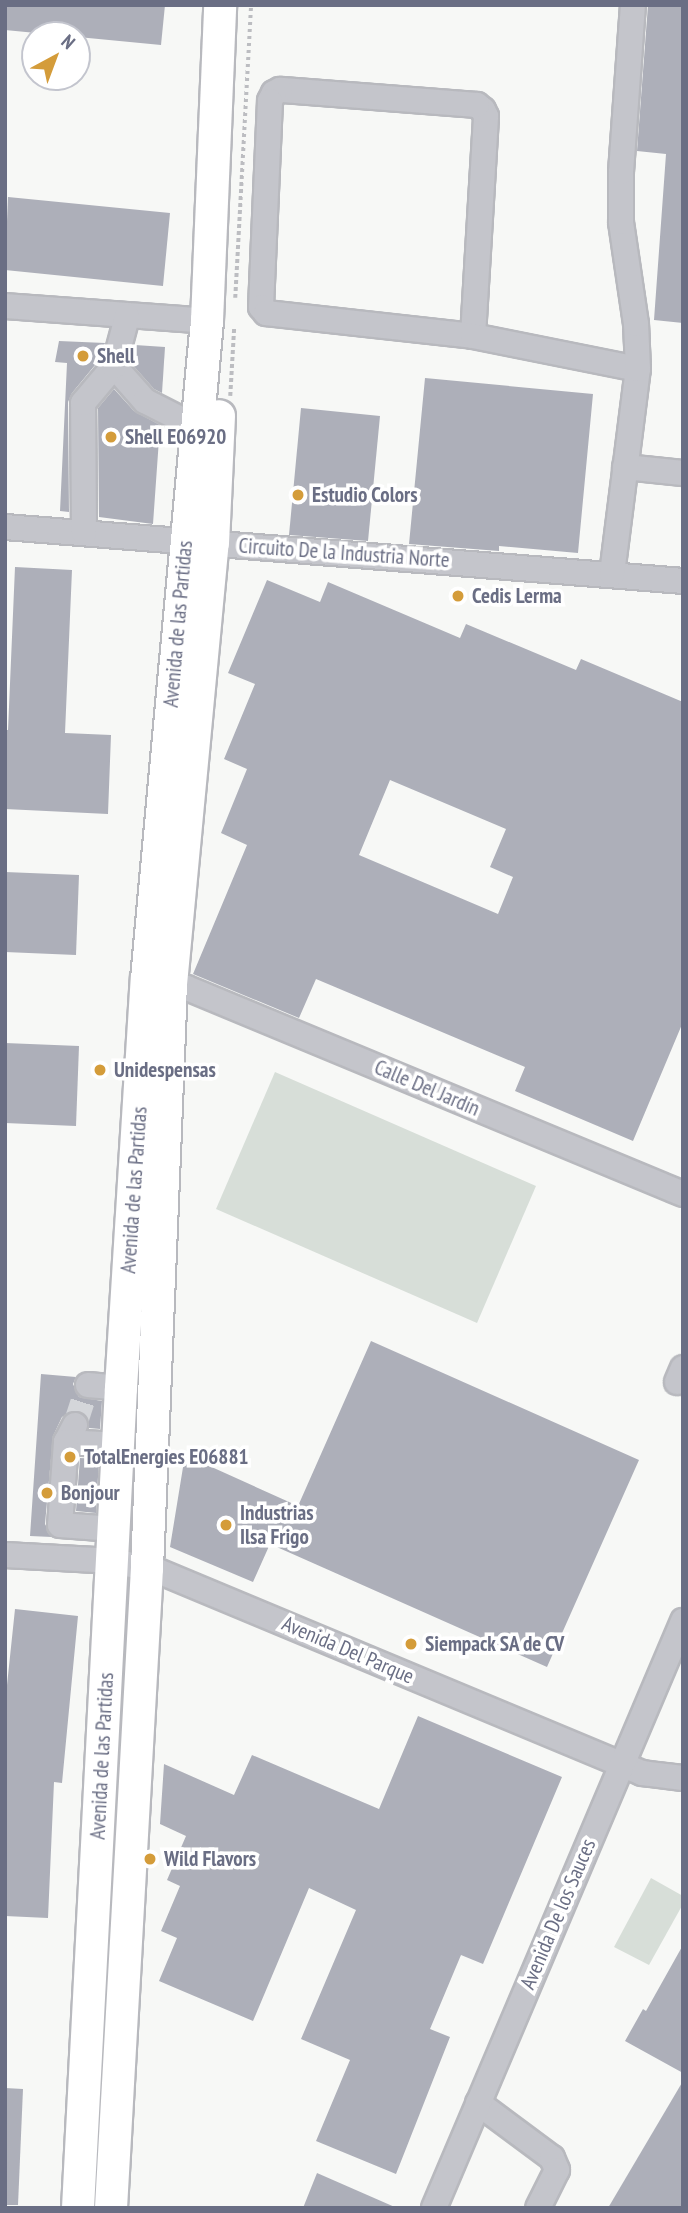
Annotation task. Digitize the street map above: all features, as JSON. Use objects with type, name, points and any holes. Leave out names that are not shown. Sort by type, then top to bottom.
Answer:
[{"type":"main road","name":"Avenida de las Partidas","points":[[78,2208],[121,1388],[147,979],[199,542],[198,428],[207,321],[220,5]]},
{"type":"main road","name":"Avenida de las Partidas","points":[[111,2208],[146,1568],[171,984],[199,542],[241,5]]},
{"type":"street","points":[[612,574],[638,369],[636,324],[621,222],[621,172],[633,5]]},
{"type":"street","points":[[473,336],[486,116],[483,110],[477,105],[281,90],[274,93],[270,101],[261,307],[266,313],[473,336],[638,369]]},
{"type":"street","points":[[5,306],[207,321]]},
{"type":"street","points":[[84,533],[83,403],[114,366],[127,317]]},
{"type":"street","points":[[114,366],[145,401],[198,428]]},
{"type":"street","points":[[625,467],[683,473]]},
{"type":"street","name":"Circuito De la Industria Norte","points":[[5,527],[683,581]]},
{"type":"street","name":"Calle Del Jardín","points":[[171,984],[187,988],[683,1194]]},
{"type":"street","points":[[88,1385],[121,1388]]},
{"type":"street","points":[[114,1530],[60,1525],[71,1433],[119,1445]]},
{"type":"street","name":"Avenida Del Parque","points":[[5,1555],[114,1561],[146,1568],[642,1773],[683,1778]]},
{"type":"street","name":"Avenida De los Sauces","points":[[434,2208],[683,1621]]},
{"type":"street","points":[[478,2103],[552,2158],[557,2170],[538,2208]]},
{"type":"shaded area","points":[[275,1072],[536,1186],[477,1323],[216,1209]]},
{"type":"shaded area","points":[[651,1878],[683,1896],[683,1904],[649,1965],[614,1947]]},
{"type":"building","points":[[5,5],[165,5],[161,45],[91,38],[91,21],[21,21],[21,32],[5,30]]},
{"type":"building","points":[[648,5],[683,5],[683,323],[654,320],[666,154],[637,151]]},
{"type":"building","points":[[8,197],[170,213],[163,286],[5,270]]},
{"type":"building","points":[[59,341],[105,343],[100,359],[72,393],[68,402],[69,512],[60,511],[67,363],[55,362]]},
{"type":"building","points":[[135,345],[165,347],[162,393],[154,389],[130,362]]},
{"type":"building","points":[[425,378],[593,394],[578,553],[499,546],[499,551],[409,544]]},
{"type":"building","points":[[114,389],[134,411],[160,425],[153,524],[99,517],[98,408]]},
{"type":"building","points":[[301,408],[380,416],[368,541],[289,535]]},
{"type":"building","points":[[15,567],[72,570],[65,733],[111,735],[108,814],[5,809],[5,730],[8,730]]},
{"type":"building","points":[[267,580],[320,602],[328,582],[460,638],[466,624],[576,670],[581,659],[683,702],[683,1022],[633,1141],[515,1091],[525,1067],[316,979],[299,1018],[193,974],[247,845],[221,833],[247,769],[224,759],[255,684],[228,673]],"holes":[[[390,780],[506,829],[490,867],[513,877],[498,914],[359,855]]]},
{"type":"building","points":[[5,872],[79,875],[76,955],[5,952]]},
{"type":"building","points":[[5,1043],[79,1046],[76,1126],[5,1123]]},
{"type":"building","points":[[371,1341],[639,1460],[547,1667],[270,1544],[253,1582],[170,1547],[185,1455],[298,1506]]},
{"type":"building","points":[[41,1374],[76,1377],[73,1384],[79,1397],[102,1401],[100,1429],[89,1428],[87,1417],[74,1410],[62,1417],[53,1436],[45,1524],[52,1537],[30,1536]]},
{"type":"building","points":[[80,1458],[99,1459],[96,1513],[76,1511]]},
{"type":"building","points":[[15,1609],[78,1616],[62,1783],[54,1782],[48,1918],[5,1916],[5,1704]]},
{"type":"building","points":[[418,1716],[562,1777],[483,1964],[461,1955],[430,2029],[450,2037],[396,2174],[316,2141],[350,2060],[301,2039],[356,1910],[309,1888],[253,2021],[159,1981],[177,1938],[161,1931],[180,1886],[167,1880],[186,1836],[160,1824],[164,1764],[234,1795],[252,1755],[379,1809]]},
{"type":"building","points":[[683,1945],[683,2073],[625,2041],[643,2009],[646,2011]]},
{"type":"building","points":[[683,2081],[683,2208],[608,2208]]},
{"type":"building","points":[[5,2088],[23,2089],[18,2205],[5,2205]]},
{"type":"building","points":[[317,2173],[397,2208],[303,2208]]},
{"type":"tunnel","points":[[75,1425],[88,1385]]},
{"type":"place","name":"Shell","points":[[83,356]]},
{"type":"place","name":"Shell E06920","points":[[111,437]]},
{"type":"place","name":"Estudio Colors","points":[[298,495]]},
{"type":"place","name":"Cedis Lerma","points":[[458,596]]},
{"type":"place","name":"Unidespensas","points":[[100,1070]]},
{"type":"place","name":"TotalEnergies E06881","points":[[70,1457]]},
{"type":"place","name":"Bonjour","points":[[47,1493]]},
{"type":"place","name":"Industrias Ilsa Frigo","points":[[226,1525]]},
{"type":"place","name":"Siempack SA de CV","points":[[411,1644]]},
{"type":"place","name":"Wild Flavors","points":[[150,1859]]}]
